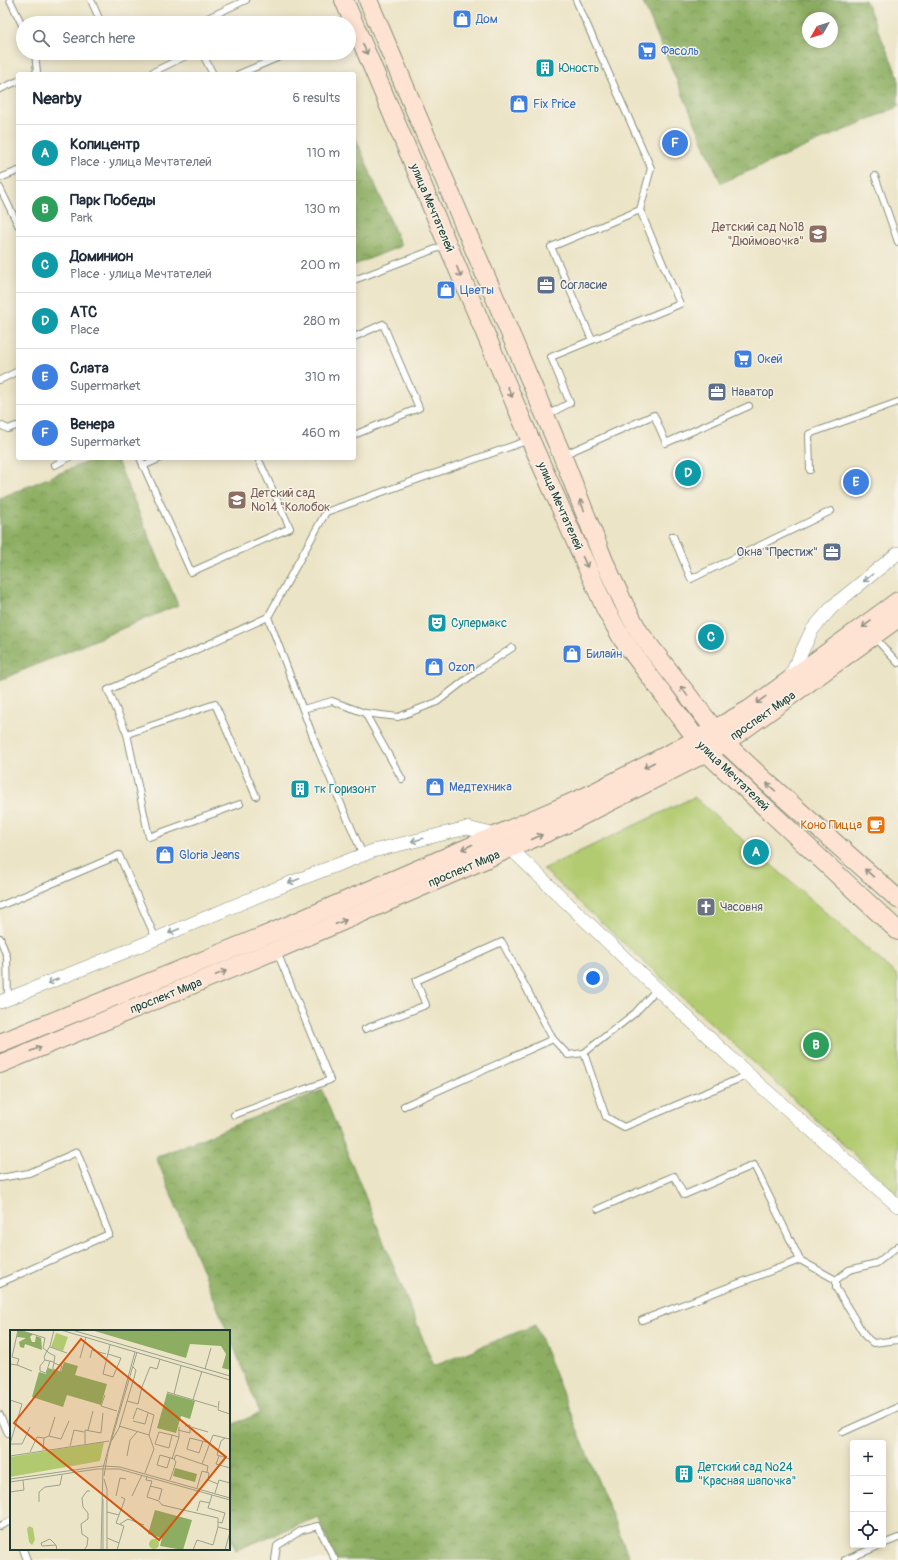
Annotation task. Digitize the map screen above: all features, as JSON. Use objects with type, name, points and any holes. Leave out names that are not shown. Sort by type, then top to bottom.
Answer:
[{"type":"street","name":"улица Мечтателей","points":[[344,0],[349,16]]},
{"type":"street","name":"улица Мечтателей","points":[[368,0],[624,604],[640,632],[720,737],[761,777],[898,899]]},
{"type":"street","name":"улица Мечтателей","points":[[356,35],[530,440],[606,610],[623,640],[702,747],[898,931]]},
{"type":"street","points":[[788,680],[812,630],[833,606],[898,553]]},
{"type":"street","name":"проспект Мира","points":[[720,737],[750,709],[898,601]]},
{"type":"street","name":"проспект Мира","points":[[0,1064],[276,950],[564,825],[720,737],[898,618]]},
{"type":"street","name":"проспект Мира","points":[[0,1043],[264,936],[702,747]]},
{"type":"street","points":[[4,1001],[272,890],[373,851],[467,828],[496,835]]},
{"type":"street","points":[[511,848],[657,989],[749,1074],[898,1206]]},
{"type":"lane","points":[[10,0],[18,16]]},
{"type":"lane","points":[[91,0],[99,16]]},
{"type":"lane","points":[[212,16],[246,0]]},
{"type":"lane","points":[[544,416],[570,403],[550,358],[680,304],[640,210],[651,168],[576,0]]},
{"type":"lane","points":[[36,60],[37,72]]},
{"type":"lane","points":[[153,72],[178,60]]},
{"type":"lane","points":[[205,60],[211,72]]},
{"type":"lane","points":[[244,72],[272,60]]},
{"type":"lane","points":[[0,89],[16,82]]},
{"type":"lane","points":[[0,178],[16,172]]},
{"type":"lane","points":[[875,176],[898,242]]},
{"type":"lane","points":[[0,188],[16,221]]},
{"type":"lane","points":[[592,340],[551,247],[640,210]]},
{"type":"lane","points":[[356,279],[447,245]]},
{"type":"lane","points":[[356,336],[383,324],[418,408],[356,434]]},
{"type":"lane","points":[[0,380],[16,372]]},
{"type":"lane","points":[[810,470],[809,434],[898,402]]},
{"type":"lane","points":[[562,455],[654,415],[666,443],[749,406]]},
{"type":"lane","points":[[0,425],[8,429],[16,426]]},
{"type":"lane","points":[[240,804],[148,837],[127,734],[108,690],[268,617],[326,512],[530,440]]},
{"type":"lane","points":[[55,465],[64,460]]},
{"type":"lane","points":[[141,460],[191,572],[290,528],[259,460]]},
{"type":"lane","points":[[143,466],[156,460]]},
{"type":"lane","points":[[673,536],[691,579],[831,511]]},
{"type":"lane","points":[[268,617],[303,710],[363,855]]},
{"type":"lane","points":[[873,636],[898,663]]},
{"type":"lane","points":[[303,710],[332,701],[365,713],[398,717],[437,702],[481,668],[512,648]]},
{"type":"lane","points":[[127,734],[215,704],[256,796]]},
{"type":"lane","points":[[365,713],[402,779]]},
{"type":"lane","points":[[0,906],[119,855],[156,939]]},
{"type":"lane","points":[[0,938],[7,957],[4,1001]]},
{"type":"lane","points":[[365,1029],[426,1005],[416,981],[502,942],[553,1039],[568,1054],[584,1053],[635,1013],[657,989]]},
{"type":"lane","points":[[234,1115],[330,1080],[276,950]]},
{"type":"lane","points":[[404,1106],[553,1039]]},
{"type":"lane","points":[[584,1053],[606,1117],[624,1127],[749,1074]]},
{"type":"lane","points":[[0,1178],[29,1173],[77,1152],[109,1234],[0,1283]]},
{"type":"lane","points":[[598,1209],[674,1176],[684,1195],[754,1165],[800,1260],[836,1280]]},
{"type":"lane","points":[[836,1280],[849,1270],[876,1263],[898,1246]]},
{"type":"lane","points":[[642,1320],[800,1260]]},
{"type":"lane","points":[[836,1280],[836,1288],[865,1336],[873,1342],[898,1340]]},
{"type":"lane","points":[[843,1432],[898,1407]]},
{"type":"lane","points":[[0,1415],[8,1433],[10,1432]]},
{"type":"lane","points":[[0,1526],[10,1521]]},
{"type":"lane","points":[[275,1560],[277,1546],[302,1530],[318,1526],[335,1560]]},
{"type":"lane","points":[[886,1543],[898,1538]]},
{"type":"lane","points":[[845,1560],[875,1548]]},
{"type":"lane","points":[[23,1550],[27,1560]]},
{"type":"green space","points":[[642,0],[865,0],[898,76],[898,107],[721,183]]},
{"type":"green space","points":[[356,139],[401,246],[356,264]]},
{"type":"green space","points":[[91,460],[117,460],[178,605],[0,680],[0,498]]},
{"type":"green space","points":[[694,797],[898,976],[898,1195],[543,869]]},
{"type":"green space","points":[[322,1090],[434,1366],[535,1325],[630,1560],[335,1560],[318,1517],[236,1550],[230,1535],[230,1426],[260,1413],[230,1338],[230,1330],[227,1330],[156,1157]]},
{"type":"place","name":"Дом","points":[[462,19]]},
{"type":"place","name":"Фасоль","points":[[647,51]]},
{"type":"place","name":"Юность","points":[[545,68]]},
{"type":"place","name":"Fix Price","points":[[519,104]]},
{"type":"place","name":"Венера","points":[[675,143]]},
{"type":"place","name":"Детский сад №18 \"Дюймовочка\"","points":[[818,234]]},
{"type":"place","name":"Согласие","points":[[546,285]]},
{"type":"place","name":"Цветы","points":[[446,290]]},
{"type":"place","name":"Окей","points":[[743,359]]},
{"type":"place","name":"Наватор","points":[[717,392]]},
{"type":"place","name":"АТС","points":[[688,473]]},
{"type":"place","name":"Слата","points":[[856,482]]},
{"type":"place","name":"Детский сад №14 \"Колобок","points":[[237,500]]},
{"type":"place","name":"Окна \"Престиж\"","points":[[832,552]]},
{"type":"place","name":"Супермакс","points":[[437,623]]},
{"type":"place","name":"Доминион","points":[[711,637]]},
{"type":"place","name":"Билайн","points":[[572,654]]},
{"type":"place","name":"Ozon","points":[[434,667]]},
{"type":"place","name":"Медтехника","points":[[435,787]]},
{"type":"place","name":"тк Горизонт","points":[[300,789]]},
{"type":"place","name":"Коно Пицца","points":[[876,825]]},
{"type":"place","name":"Копицентр","points":[[756,852]]},
{"type":"place","name":"Gloria Jeans","points":[[165,855]]},
{"type":"place","name":"Часовня","points":[[706,907]]},
{"type":"place","name":"Парк Победы","points":[[816,1045]]},
{"type":"place","name":"Детский сад №24 \"Красная шапочка\"","points":[[684,1474]]}]
